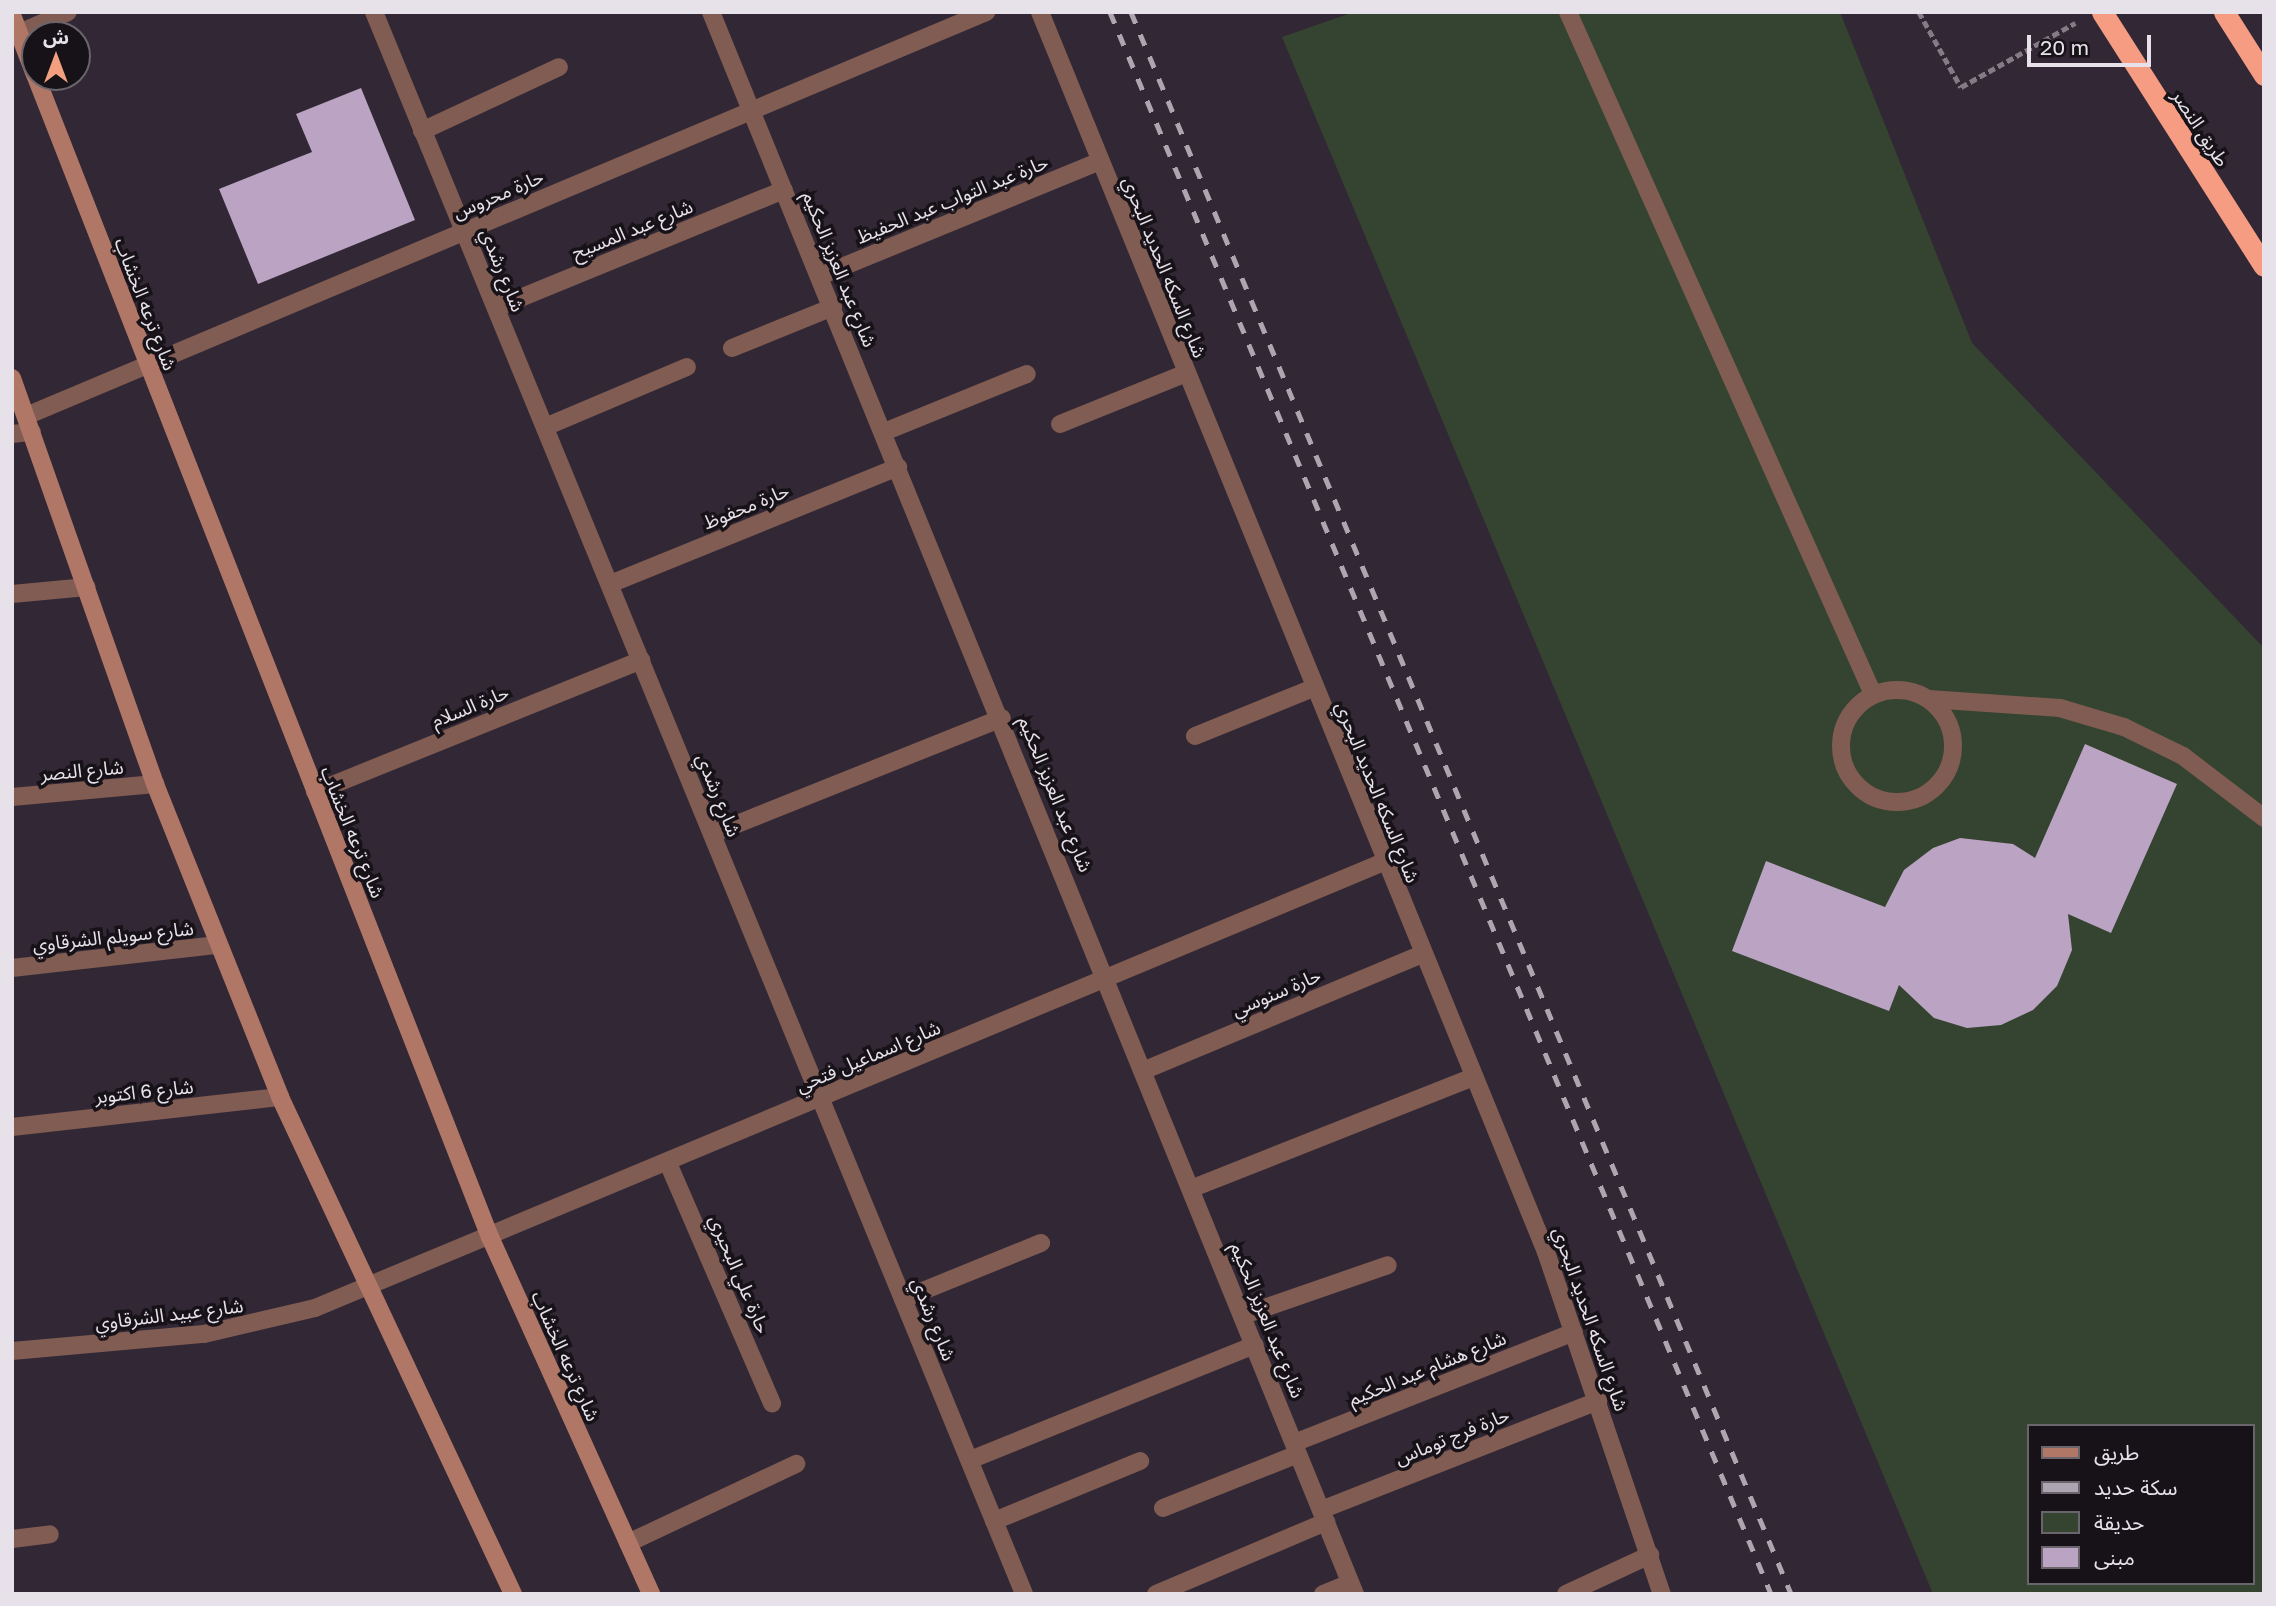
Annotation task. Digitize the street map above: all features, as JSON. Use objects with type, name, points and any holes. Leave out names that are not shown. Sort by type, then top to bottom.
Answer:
[{"type":"highway","points":[[2224,12],[2264,75]]},
{"type":"highway","name":"طريق النصر","points":[[2092,16],[2264,266]]},
{"type":"street","points":[[15,24],[68,12]]},
{"type":"street","name":"شارع عبد العزيز الحكيم","points":[[711,12],[1109,978],[1352,1588]]},
{"type":"street","name":"حارة محروس","points":[[12,434],[146,365],[986,12]]},
{"type":"street","name":"شارع السكه الحديد البحري","points":[[1040,12],[1313,688],[1474,1077],[1574,1332],[1662,1594]]},
{"type":"street","points":[[1568,12],[1873,694]]},
{"type":"street","name":"شارع رشدي","points":[[381,14],[422,131],[1024,1594]]},
{"type":"street","points":[[422,131],[559,67]]},
{"type":"street","name":"شارع ترعه الخشاب","points":[[41,91],[490,1237],[651,1594]]},
{"type":"street","name":"حارة عبد التواب عبد الحفيظ","points":[[820,276],[1100,161]]},
{"type":"street","name":"شارع عبد المسيح","points":[[496,308],[784,190]]},
{"type":"street","points":[[732,348],[833,307]]},
{"type":"street","points":[[545,427],[687,367]]},
{"type":"street","points":[[1060,424],[1186,373]]},
{"type":"street","points":[[884,432],[1027,374]]},
{"type":"street","points":[[12,378],[155,784],[280,1097],[513,1594]]},
{"type":"street","name":"حارة محفوظ","points":[[610,584],[898,467]]},
{"type":"street","points":[[12,594],[87,587]]},
{"type":"street","name":"حارة السلام","points":[[314,792],[641,660]]},
{"type":"street","points":[[1195,736],[1313,688]]},
{"type":"street","points":[[1929,699],[1947,718],[1954,744],[1948,770],[1931,791],[1906,802],[1879,799],[1856,785],[1842,762],[1841,735],[1852,710],[1873,694],[1902,689],[1929,699],[1996,699],[2124,727],[2183,756],[2264,818]]},
{"type":"street","points":[[712,834],[1002,718]]},
{"type":"street","name":"شارع النصر","points":[[12,797],[155,784]]},
{"type":"street","name":"شارع اسماعيل فتحي","points":[[368,1289],[1384,862]]},
{"type":"street","name":"شارع سويلم الشرقاوي","points":[[12,968],[218,945]]},
{"type":"street","name":"حارة سنوسي","points":[[1145,1070],[1422,954]]},
{"type":"street","points":[[1193,1188],[1474,1077]]},
{"type":"street","name":"شارع 6 اكتوبر","points":[[12,1127],[280,1097]]},
{"type":"street","name":"حارة علي البحيري","points":[[668,1163],[772,1403]]},
{"type":"street","points":[[903,1299],[1041,1243]]},
{"type":"street","points":[[1244,1315],[1388,1265]]},
{"type":"street","name":"شارع عبيد الشرقاوي","points":[[12,1351],[204,1334],[368,1289]]},
{"type":"street","name":"شارع هشام عبد الحكيم","points":[[1163,1508],[1296,1448],[1574,1332]]},
{"type":"street","points":[[970,1460],[1255,1345]]},
{"type":"street","name":"حارة فرج توماس","points":[[1156,1594],[1323,1516],[1598,1401]]},
{"type":"street","points":[[994,1521],[1140,1461]]},
{"type":"street","points":[[628,1543],[796,1464]]},
{"type":"street","points":[[12,1539],[50,1534]]},
{"type":"street","points":[[1566,1594],[1650,1556]]},
{"type":"street","points":[[1323,1594],[1352,1588]]},
{"type":"path","points":[[1919,12],[1961,87],[2092,16]]},
{"type":"green space","points":[[1354,12],[1840,12],[1972,343],[2264,648],[2264,1594],[1933,1594],[1282,37]]},
{"type":"building","points":[[361,88],[415,220],[258,284],[219,189],[312,152],[296,114]]},
{"type":"building","points":[[2085,744],[2177,784],[2111,933],[2068,914],[2072,950],[2057,986],[2033,1010],[2001,1025],[1967,1028],[1934,1018],[1899,985],[1889,1011],[1732,951],[1766,861],[1885,907],[1904,870],[1933,848],[1960,838],[2013,844],[2035,858]]},
{"type":"railway","points":[[1110,12],[1771,1594]]},
{"type":"railway","points":[[1131,12],[1791,1594]]}]
